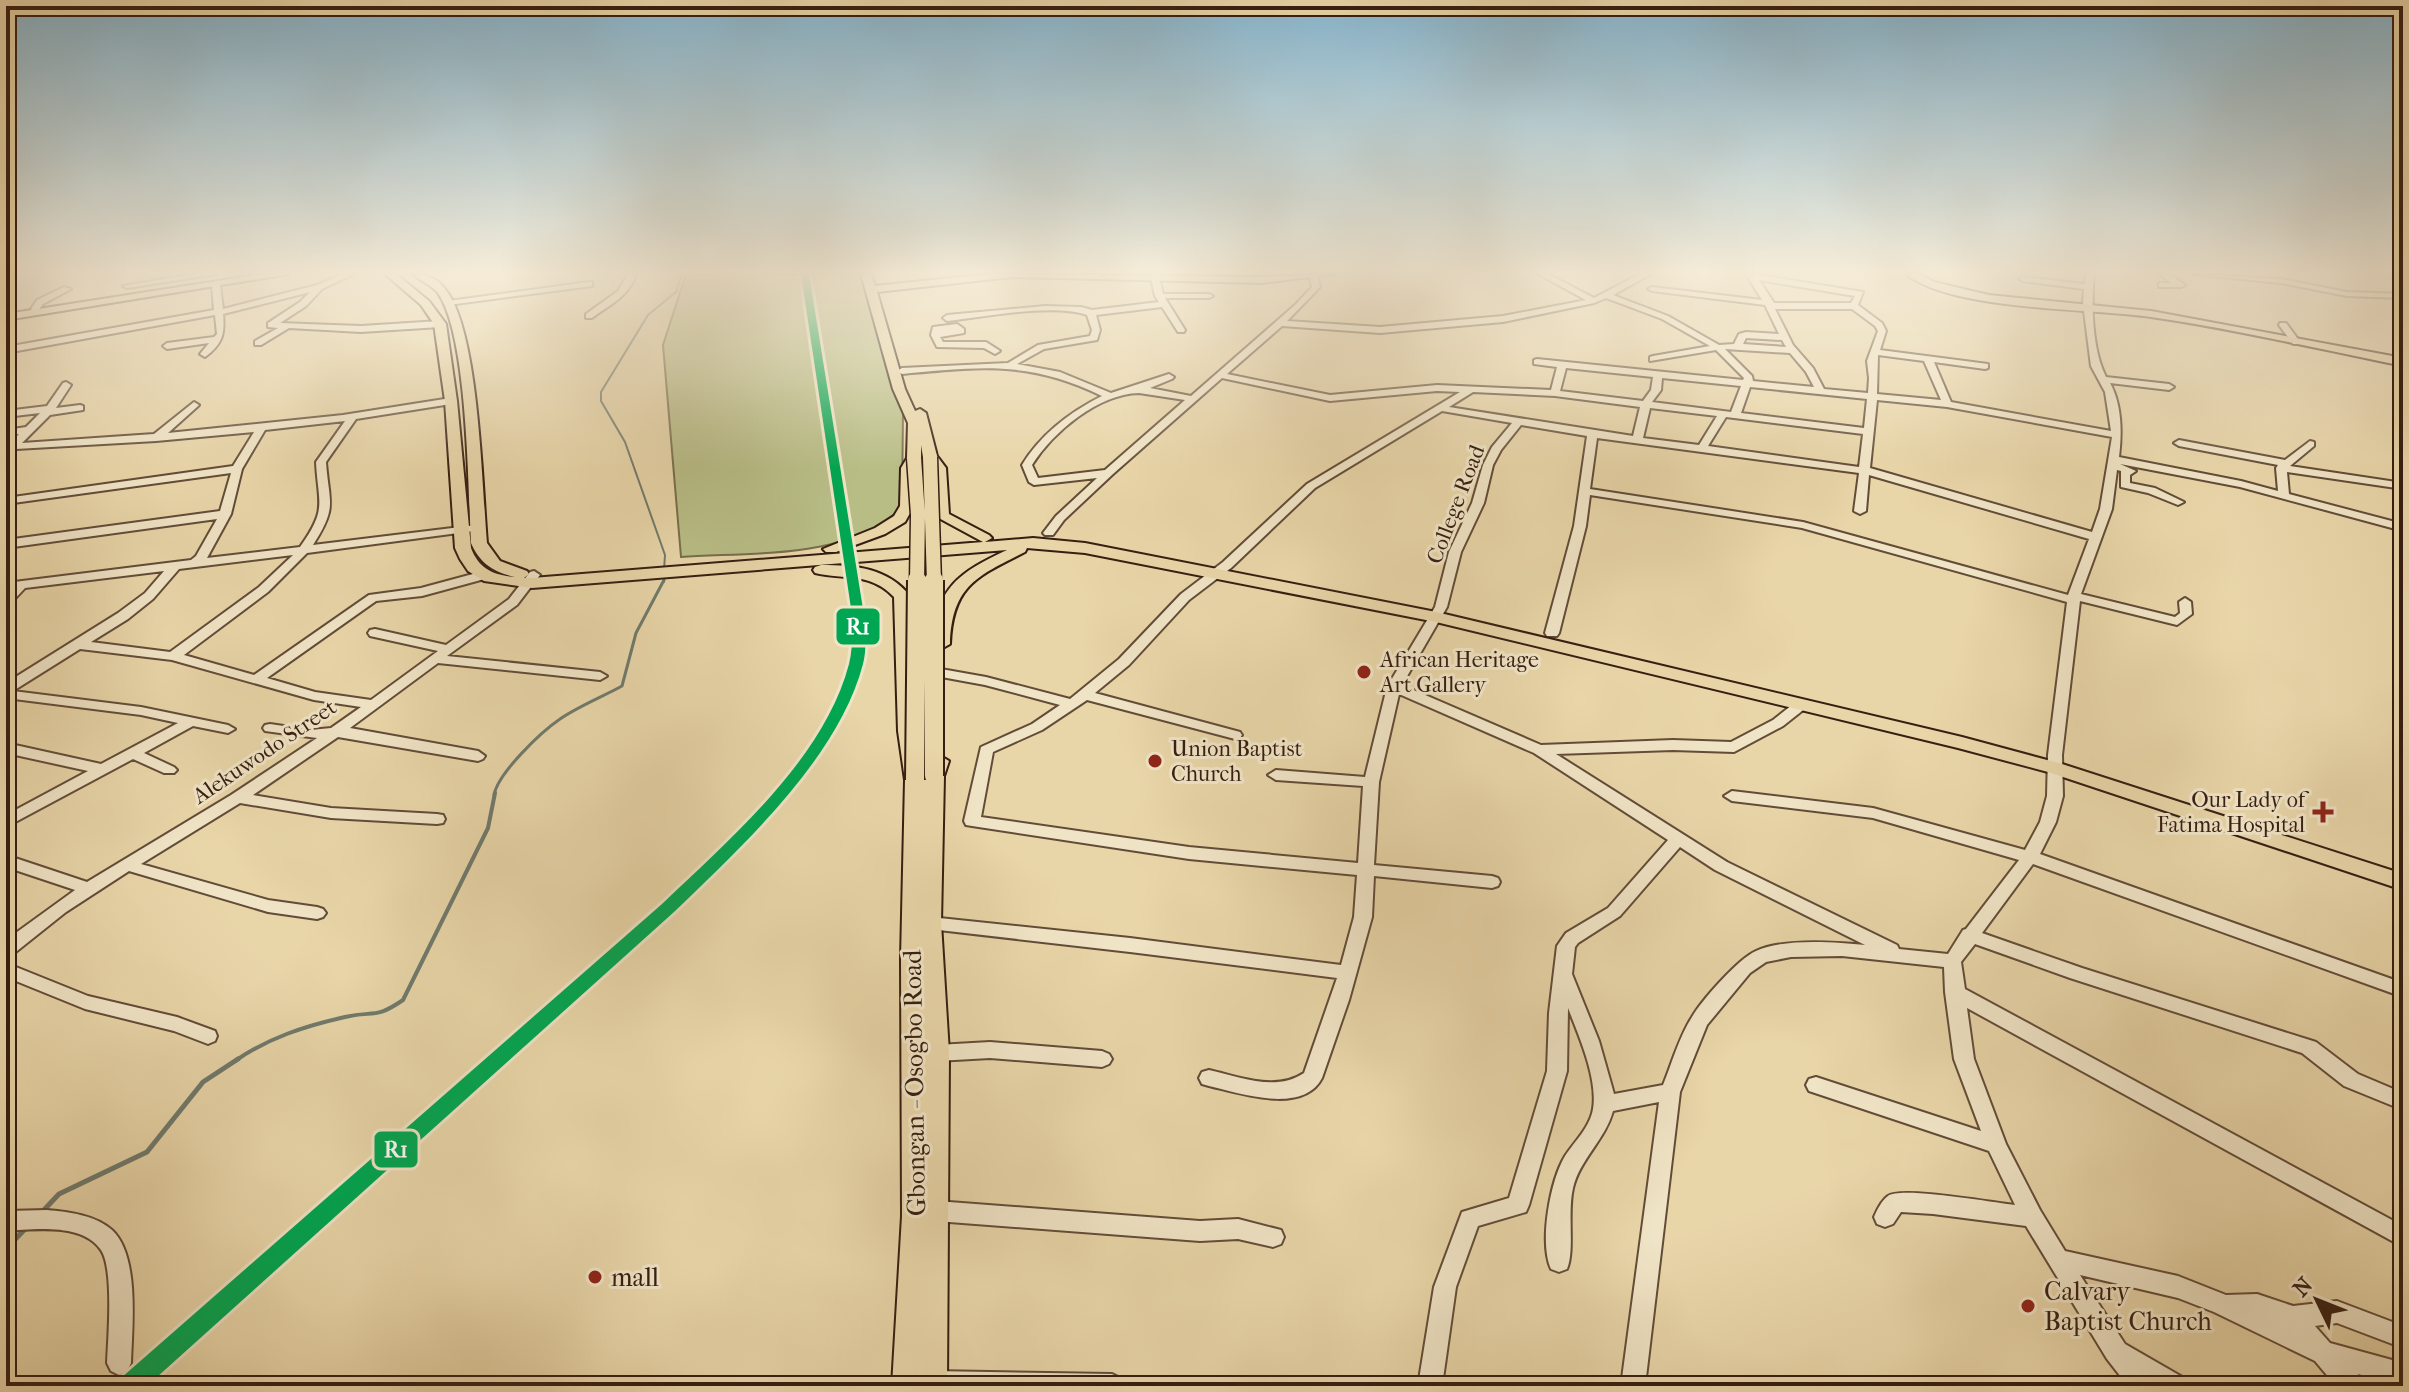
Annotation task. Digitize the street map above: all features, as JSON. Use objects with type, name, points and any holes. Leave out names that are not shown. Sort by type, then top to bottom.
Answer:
[{"type":"main road","points":[[443,339],[447,365],[457,393],[470,529],[467,561],[484,575],[504,582],[1041,538]]},
{"type":"main road","points":[[457,393],[462,362],[459,339]]},
{"type":"main road","points":[[886,339],[922,458],[939,468],[942,516],[984,538]]},
{"type":"main road","points":[[891,339],[920,411],[922,458],[918,515],[925,778]]},
{"type":"main road","points":[[2280,339],[2403,362]]},
{"type":"main road","points":[[447,365],[462,362]]},
{"type":"main road","points":[[831,549],[880,531],[900,519],[907,506],[908,468],[922,458]]},
{"type":"main road","points":[[470,529],[490,563],[532,579]]},
{"type":"main road","points":[[670,569],[831,549],[984,538],[1041,538],[1222,569],[1552,633],[2055,762],[2403,870]]},
{"type":"main road","points":[[925,778],[943,750],[942,626],[959,584],[990,562],[1041,538]]},
{"type":"main road","points":[[670,569],[751,574],[858,570],[893,584],[902,596],[907,731],[925,778]]},
{"type":"main road","points":[[1439,612],[1802,704],[2055,762],[2403,882]]},
{"type":"main road","name":"Gbongan - Osogbo Road","points":[[924,1385],[936,1211],[937,1053],[925,778]]},
{"type":"main road","name":"Gbongan - Osogbo Road","points":[[924,1385],[916,1216],[912,959],[925,778]]},
{"type":"street","points":[[6,350],[68,339]]},
{"type":"street","points":[[167,346],[219,339]]},
{"type":"street","points":[[205,354],[219,339]]},
{"type":"street","points":[[258,343],[265,339]]},
{"type":"street","points":[[937,339],[940,345],[999,348],[997,364]]},
{"type":"street","points":[[1012,363],[1041,347],[1088,339]]},
{"type":"street","points":[[1041,538],[1109,472],[1261,339]]},
{"type":"street","points":[[1702,339],[1720,348],[1749,378],[1730,414],[1702,448]]},
{"type":"street","points":[[1738,346],[1741,339]]},
{"type":"street","points":[[1785,339],[1813,372],[1820,391]]},
{"type":"street","points":[[1860,511],[1867,471],[1874,378],[1872,361],[1879,339]]},
{"type":"street","points":[[2093,339],[2096,366],[2110,392],[2117,435],[2106,509],[2074,598],[2055,762],[2055,796],[2030,857],[1952,961],[1964,1059],[1996,1145],[2032,1217],[2115,1351],[2143,1386]]},
{"type":"street","points":[[1653,359],[1738,346],[1792,350]]},
{"type":"street","points":[[1875,352],[1985,366]]},
{"type":"street","points":[[1929,361],[1945,392],[1947,404]]},
{"type":"street","points":[[1537,362],[1947,404],[2117,435]]},
{"type":"street","points":[[902,371],[1012,363],[1052,371],[1109,396]]},
{"type":"street","points":[[1555,393],[1562,363]]},
{"type":"street","points":[[1637,440],[1646,404],[1656,390],[1658,374]]},
{"type":"street","points":[[1219,375],[1320,396],[1411,389],[1555,393],[1869,432]]},
{"type":"street","points":[[1109,472],[1034,482],[1027,465],[1052,435],[1093,403],[1169,377]]},
{"type":"street","points":[[2102,379],[2169,387]]},
{"type":"street","points":[[6,453],[48,410],[66,385]]},
{"type":"street","points":[[1137,389],[1194,399]]},
{"type":"street","points":[[1472,389],[1311,486],[1222,569],[1179,603],[1124,662],[1037,727],[986,750],[972,821],[1189,853],[1492,882]]},
{"type":"street","points":[[16,446],[156,438],[351,419],[457,393]]},
{"type":"street","points":[[156,438],[194,405]]},
{"type":"street","points":[[6,414],[80,408]]},
{"type":"street","points":[[1439,408],[1592,434],[1867,471],[2095,537]]},
{"type":"street","points":[[173,656],[243,607],[315,536],[327,502],[321,462],[351,419]]},
{"type":"street","name":"College Road","points":[[1209,1078],[1269,1091],[1296,1089],[1312,1078],[1363,917],[1371,782],[1394,687],[1439,612],[1455,552],[1478,503],[1488,465],[1496,449],[1518,422]]},
{"type":"street","points":[[194,564],[201,558],[225,514],[237,469],[261,429]]},
{"type":"street","points":[[6,433],[27,430]]},
{"type":"street","points":[[1552,633],[1580,526],[1592,434]]},
{"type":"street","points":[[2179,443],[2283,466],[2403,486]]},
{"type":"street","points":[[2283,466],[2310,444]]},
{"type":"street","points":[[2113,462],[2284,495],[2403,528]]},
{"type":"street","points":[[2113,462],[2131,471],[2125,473],[2125,485],[2151,490],[2178,502]]},
{"type":"street","points":[[2283,466],[2284,495]]},
{"type":"street","points":[[6,501],[237,469]]},
{"type":"street","points":[[1583,491],[1812,527],[1973,575],[2177,621],[2186,614],[2185,602]]},
{"type":"street","points":[[6,544],[225,514]]},
{"type":"street","points":[[6,587],[470,529]]},
{"type":"street","points":[[6,691],[123,616],[149,596],[175,566]]},
{"type":"street","points":[[257,679],[373,598],[422,592],[484,575]]},
{"type":"street","name":"Alekuwodo Street","points":[[9,945],[126,865],[239,798],[513,602],[532,579]]},
{"type":"street","points":[[6,601],[21,585]]},
{"type":"street","points":[[375,633],[441,654],[600,676]]},
{"type":"street","points":[[75,644],[173,656],[314,696],[371,704]]},
{"type":"street","points":[[941,673],[1078,699],[1235,735]]},
{"type":"street","points":[[1394,687],[1539,750],[1721,866],[1898,953]]},
{"type":"street","points":[[6,691],[141,711],[228,729]]},
{"type":"street","points":[[1539,750],[1673,745],[1734,747],[1768,729],[1802,704]]},
{"type":"street","points":[[6,822],[192,721]]},
{"type":"street","points":[[270,728],[330,734],[345,732],[478,756]]},
{"type":"street","points":[[6,748],[100,769]]},
{"type":"street","points":[[131,753],[169,770]]},
{"type":"street","points":[[1276,775],[1371,782]]},
{"type":"street","points":[[1732,796],[1873,813],[2030,857],[2403,990]]},
{"type":"street","points":[[239,798],[331,813],[437,819]]},
{"type":"street","points":[[1430,1386],[1445,1287],[1470,1219],[1518,1205],[1557,1071],[1563,954],[1572,938],[1614,912],[1677,840]]},
{"type":"street","points":[[6,861],[91,889]]},
{"type":"street","points":[[126,865],[268,906],[317,913]]},
{"type":"street","points":[[930,923],[1347,973]]},
{"type":"street","points":[[1969,935],[2076,973],[2309,1047],[2351,1080],[2403,1102]]},
{"type":"street","points":[[1633,1386],[1670,1092],[1699,1021],[1744,968],[1761,956],[1791,950],[1842,949],[1952,961]]},
{"type":"street","points":[[6,970],[85,1002],[177,1024],[208,1036]]},
{"type":"street","points":[[1559,1262],[1559,1207],[1566,1175],[1600,1119],[1604,1104],[1593,1054],[1564,977]]},
{"type":"street","points":[[1954,992],[2403,1237]]},
{"type":"street","points":[[937,1053],[990,1050],[1102,1059]]},
{"type":"street","points":[[1816,1085],[1996,1145]]},
{"type":"street","points":[[1604,1104],[1670,1092]]},
{"type":"street","points":[[1885,1217],[1896,1202],[2032,1217]]},
{"type":"street","points":[[936,1211],[1200,1231],[1238,1229],[1273,1237]]},
{"type":"street","points":[[6,1221],[31,1218],[61,1221],[100,1232],[113,1247],[121,1308],[119,1363]]},
{"type":"street","points":[[2061,1260],[2178,1287],[2222,1304],[2323,1353],[2403,1375]]},
{"type":"street","points":[[2222,1304],[2257,1305],[2293,1317],[2337,1312],[2403,1337]]},
{"type":"street","points":[[2293,1317],[2352,1386]]},
{"type":"street","points":[[2115,1351],[2176,1386]]},
{"type":"street","points":[[924,1385],[1112,1386]]},
{"type":"green space","points":[[665,339],[882,339],[903,410],[902,507],[881,524],[828,545],[768,553],[681,557]]},
{"type":"waterway","points":[[633,339],[601,392],[601,401],[625,442],[665,555],[664,570]]},
{"type":"waterway","points":[[494,795],[503,776],[542,733],[567,714],[622,686],[636,633],[664,580]]},
{"type":"waterway","points":[[235,1061],[287,1034],[345,1017],[380,1012],[403,1000],[488,828],[495,793]]},
{"type":"waterway","points":[[42,1212],[59,1194],[147,1152],[203,1082],[238,1059]]},
{"type":"waterway","points":[[6,1249],[25,1229]]},
{"type":"transit line","name":"R1","points":[[129,1386],[668,908],[778,796],[826,731],[844,698],[856,664],[858,615],[815,339]]},
{"type":"place","name":"African Heritage Art Gallery","points":[[1364,672]]},
{"type":"place","name":"Union Baptist Church","points":[[1155,761]]},
{"type":"place","name":"Our Lady of Fatima Hospital","points":[[2323,812]]},
{"type":"place","name":"mall","points":[[595,1277]]},
{"type":"place","name":"Calvary Baptist Church","points":[[2028,1306]]}]
